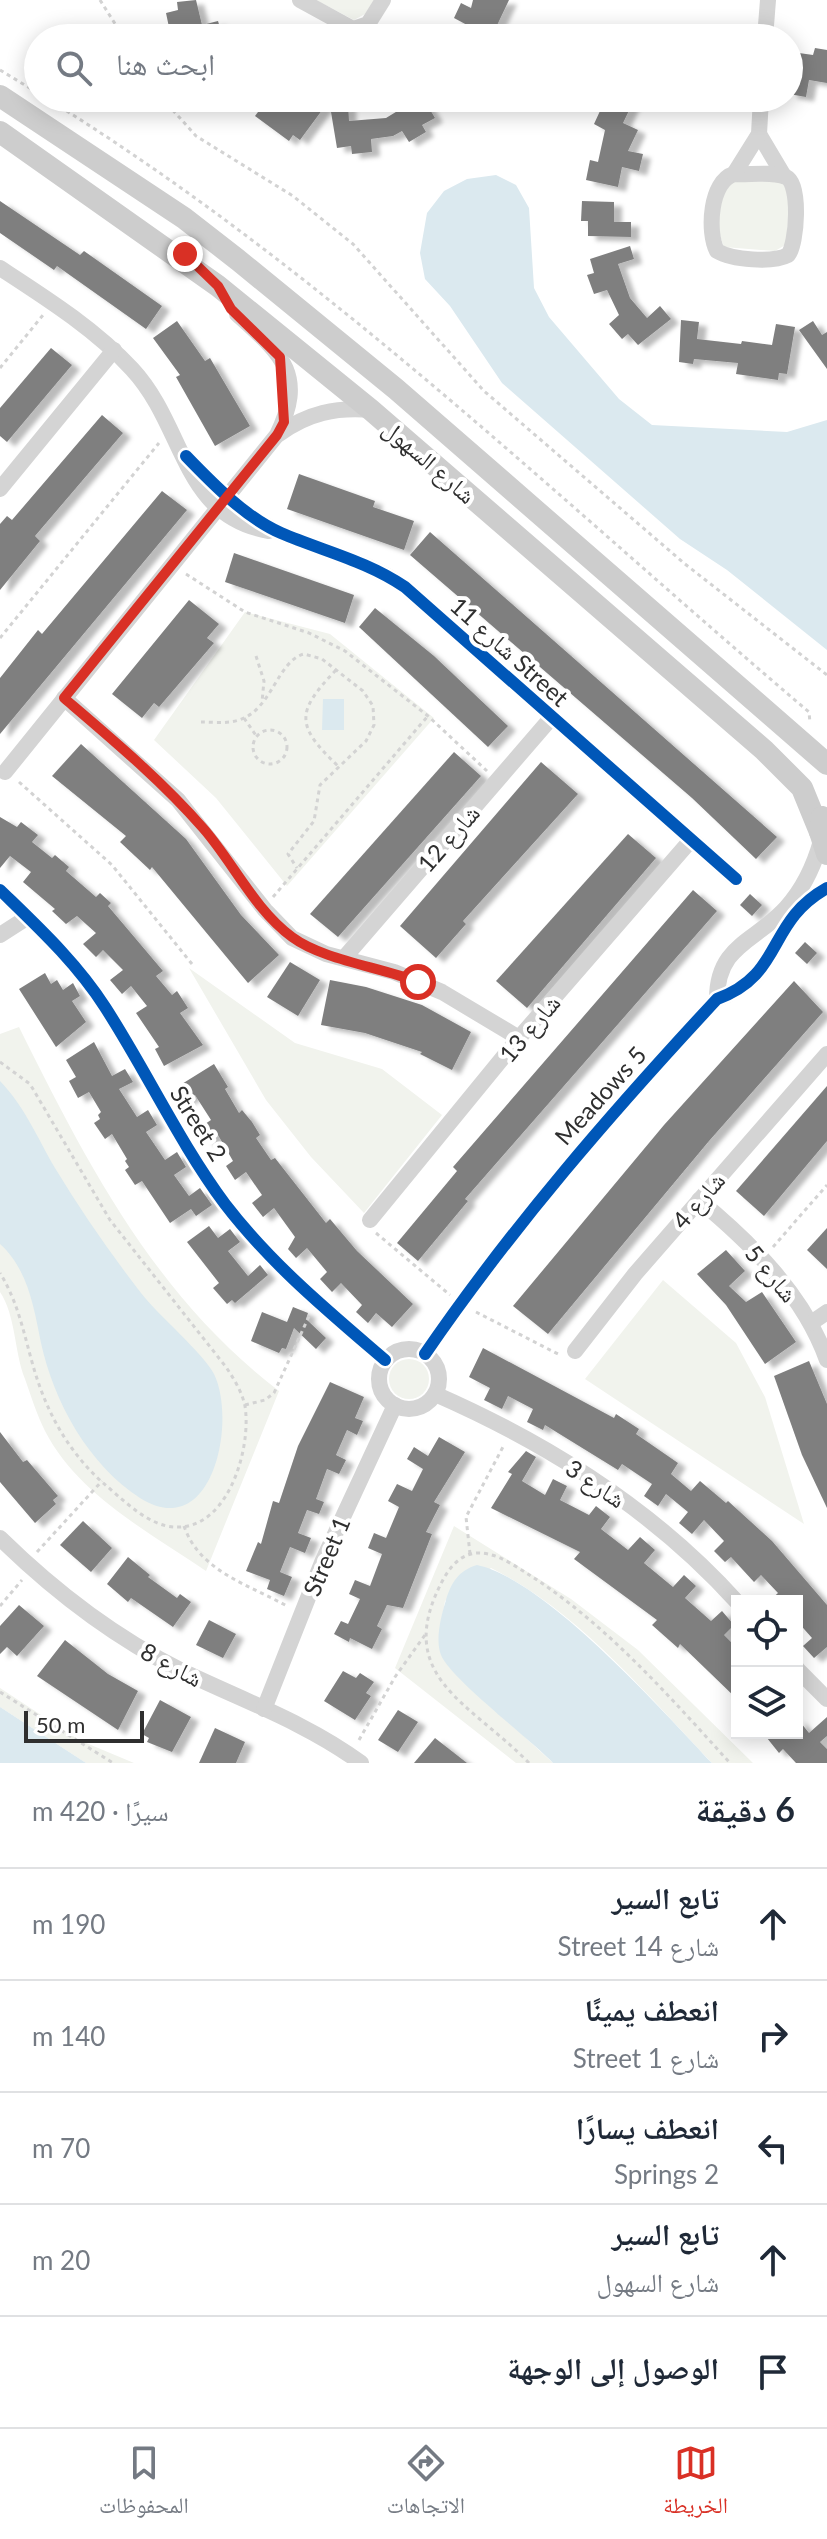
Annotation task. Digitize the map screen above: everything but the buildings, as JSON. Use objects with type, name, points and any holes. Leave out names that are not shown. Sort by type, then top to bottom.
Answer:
[{"type":"main road","name":"شارع السهول","points":[[0,96],[24,112]]},
{"type":"main road","name":"شارع السهول","points":[[24,112],[184,218],[238,260],[396,389],[827,764]]},
{"type":"main road","name":"شارع السهول","points":[[0,132],[199,271],[371,410],[783,767],[810,802],[823,843]]},
{"type":"main road","points":[[199,271],[185,254],[184,249],[190,240],[201,239],[238,260]]},
{"type":"main road","points":[[823,843],[827,805]]},
{"type":"street","points":[[300,0],[344,24]]},
{"type":"street","points":[[368,24],[383,0]]},
{"type":"street","points":[[766,24],[768,0]]},
{"type":"street","points":[[734,174],[759,134],[760,112]]},
{"type":"street","points":[[759,134],[784,176],[795,186],[794,245],[788,255],[777,259],[727,256],[714,247],[716,193],[722,180],[734,174],[784,176]]},
{"type":"street","points":[[0,268],[53,303],[114,350],[153,395],[201,491],[218,511]]},
{"type":"street","points":[[5,772],[230,496],[280,428],[292,390],[289,371],[280,357],[231,309],[218,286]]},
{"type":"street","points":[[0,489],[114,350]]},
{"type":"street","points":[[280,428],[328,410],[371,410]]},
{"type":"street","name":"شارع 11 Street","points":[[186,456],[230,496],[278,532]]},
{"type":"street","name":"شارع 11 Street","points":[[218,511],[240,524],[278,532],[361,562],[391,578],[736,879]]},
{"type":"street","points":[[64,698],[178,800],[205,830],[265,910],[300,942],[442,992],[519,1038]]},
{"type":"street","name":"شارع 12","points":[[344,958],[552,717]]},
{"type":"street","name":"شارع 13","points":[[370,1220],[519,1038],[691,840]]},
{"type":"street","points":[[717,999],[719,975],[745,952],[753,937],[798,893],[823,843]]},
{"type":"street","name":"Meadows 5","points":[[425,1354],[528,1212],[717,999],[739,991],[756,978],[794,913],[827,888]]},
{"type":"street","name":"Street 2","points":[[0,890],[71,960],[104,1006],[175,1129],[225,1203],[284,1271],[385,1360]]},
{"type":"street","points":[[0,935],[28,917]]},
{"type":"street","points":[[753,937],[771,952]]},
{"type":"street","points":[[719,975],[739,991]]},
{"type":"street","name":"شارع 4","points":[[575,1351],[635,1274],[827,1054]]},
{"type":"street","name":"شارع 5","points":[[699,1200],[763,1259],[811,1323],[827,1360]]},
{"type":"street","points":[[811,1323],[827,1312]]},
{"type":"street","points":[[404,1349],[425,1354],[436,1367],[438,1386],[435,1394],[417,1408],[395,1405],[379,1385],[385,1360],[404,1349]]},
{"type":"street","name":"شارع 3","points":[[435,1394],[512,1431],[627,1504],[697,1561],[731,1596]]},
{"type":"street","name":"Street 1","points":[[264,1709],[301,1613],[395,1405]]},
{"type":"street","name":"شارع 8","points":[[0,1538],[29,1567],[100,1622],[139,1647],[356,1759]]},
{"type":"street","points":[[803,1675],[827,1699]]},
{"type":"path","points":[[100,0],[115,24]]},
{"type":"path","points":[[0,70],[24,85]]},
{"type":"path","points":[[67,112],[220,214],[447,393],[809,712],[809,722],[818,731]]},
{"type":"path","points":[[175,112],[196,136],[293,196],[353,244],[484,391],[685,564],[827,675]]},
{"type":"path","points":[[0,368],[53,303]]},
{"type":"path","points":[[0,638],[172,428]]},
{"type":"path","points":[[173,565],[245,612],[309,633],[345,651],[428,716],[498,781]]},
{"type":"path","points":[[201,722],[244,718],[262,703],[296,656],[313,655],[369,698],[375,715],[372,734],[320,785],[314,821],[288,854],[297,868]]},
{"type":"path","points":[[256,656],[264,681],[262,703]]},
{"type":"path","points":[[336,670],[310,697],[304,717],[314,744],[339,767]]},
{"type":"path","points":[[265,910],[297,868],[428,716]]},
{"type":"path","points":[[244,718],[257,737]]},
{"type":"path","points":[[268,730],[281,734],[287,746],[283,759],[271,764],[259,760],[253,749],[257,737],[268,730]]},
{"type":"path","points":[[5,772],[112,865],[192,964]]},
{"type":"path","points":[[0,1062],[30,1084],[97,1200],[131,1249],[226,1367],[245,1405],[244,1444],[225,1498],[214,1511],[184,1526],[152,1520],[102,1481],[72,1450],[55,1424],[38,1381],[19,1311],[0,1273]]},
{"type":"path","points":[[763,1259],[827,1185]]},
{"type":"path","points":[[245,1405],[265,1400],[274,1393],[316,1301]]},
{"type":"path","points":[[470,1554],[466,1517],[512,1431]]},
{"type":"path","points":[[0,1606],[39,1549],[102,1481]]},
{"type":"path","points":[[184,1526],[193,1547],[208,1564],[301,1613]]},
{"type":"path","points":[[529,1763],[435,1676],[426,1656],[425,1635],[432,1604],[453,1564],[470,1554],[497,1557],[581,1612],[730,1763]]},
{"type":"path","points":[[356,1759],[395,1677],[425,1635]]},
{"type":"path","points":[[0,1692],[113,1763]]},
{"type":"shaded area","points":[[316,0],[374,0],[365,14],[354,20]]},
{"type":"shaded area","points":[[496,175],[516,185],[529,208],[534,288],[549,317],[619,399],[652,425],[787,432],[827,420],[827,650],[727,570],[680,539],[502,383],[450,306],[425,279],[420,253],[427,213],[444,191],[467,179]]},
{"type":"shaded area","points":[[780,181],[789,189],[787,244],[775,251],[724,247],[718,214],[720,196],[727,182]]},
{"type":"shaded area","points":[[245,612],[330,634],[434,718],[287,886],[216,798],[154,740]]},
{"type":"shaded area","points":[[323,699],[344,699],[344,730],[322,730]]},
{"type":"shaded area","points":[[189,968],[295,1043],[382,1069],[442,1115],[364,1213],[311,1157],[266,1100]]},
{"type":"shaded area","points":[[19,1027],[98,1177],[160,1270],[235,1354],[279,1391],[206,1571],[116,1510],[76,1474],[45,1431],[25,1379],[9,1312],[0,1292],[0,1034]]},
{"type":"shaded area","points":[[0,1081],[24,1112],[55,1168],[118,1263],[214,1374],[220,1395],[220,1446],[213,1471],[202,1491],[186,1505],[165,1508],[140,1498],[121,1484],[89,1450],[64,1409],[47,1365],[23,1277],[10,1254],[0,1244]]},
{"type":"shaded area","points":[[663,1280],[736,1343],[765,1397],[804,1524],[585,1379]]},
{"type":"shaded area","points":[[409,1359],[423,1365],[429,1379],[423,1393],[409,1399],[395,1393],[389,1379],[395,1365]]},
{"type":"shaded area","points":[[454,1526],[571,1599],[638,1650],[753,1763],[712,1763],[582,1630],[523,1586],[491,1568],[445,1601],[439,1637],[449,1667],[553,1763],[516,1763],[395,1668]]},
{"type":"shaded area","points":[[477,1565],[505,1575],[568,1620],[634,1681],[712,1763],[553,1763],[474,1693],[441,1655],[439,1628],[448,1594],[461,1574]]},
{"type":"shaded area","points":[[0,1688],[79,1740],[134,1763],[86,1763],[0,1707]]},
{"type":"shaded area","points":[[0,1707],[86,1763],[0,1763]]},
{"type":"cycle path","points":[[186,456],[230,499],[268,526],[360,563],[405,587],[736,879]]},
{"type":"cycle path","points":[[425,1354],[493,1261],[601,1127],[717,999],[738,989],[754,976],[794,916],[827,888]]},
{"type":"cycle path","points":[[0,890],[56,946],[94,991],[193,1156],[243,1226],[301,1286],[385,1360]]},
{"type":"route","points":[[185,254],[199,271],[218,286],[231,309],[280,357],[284,422],[218,511],[64,698],[178,800],[205,830],[265,910],[292,938],[326,954],[369,964],[418,982]]}]
